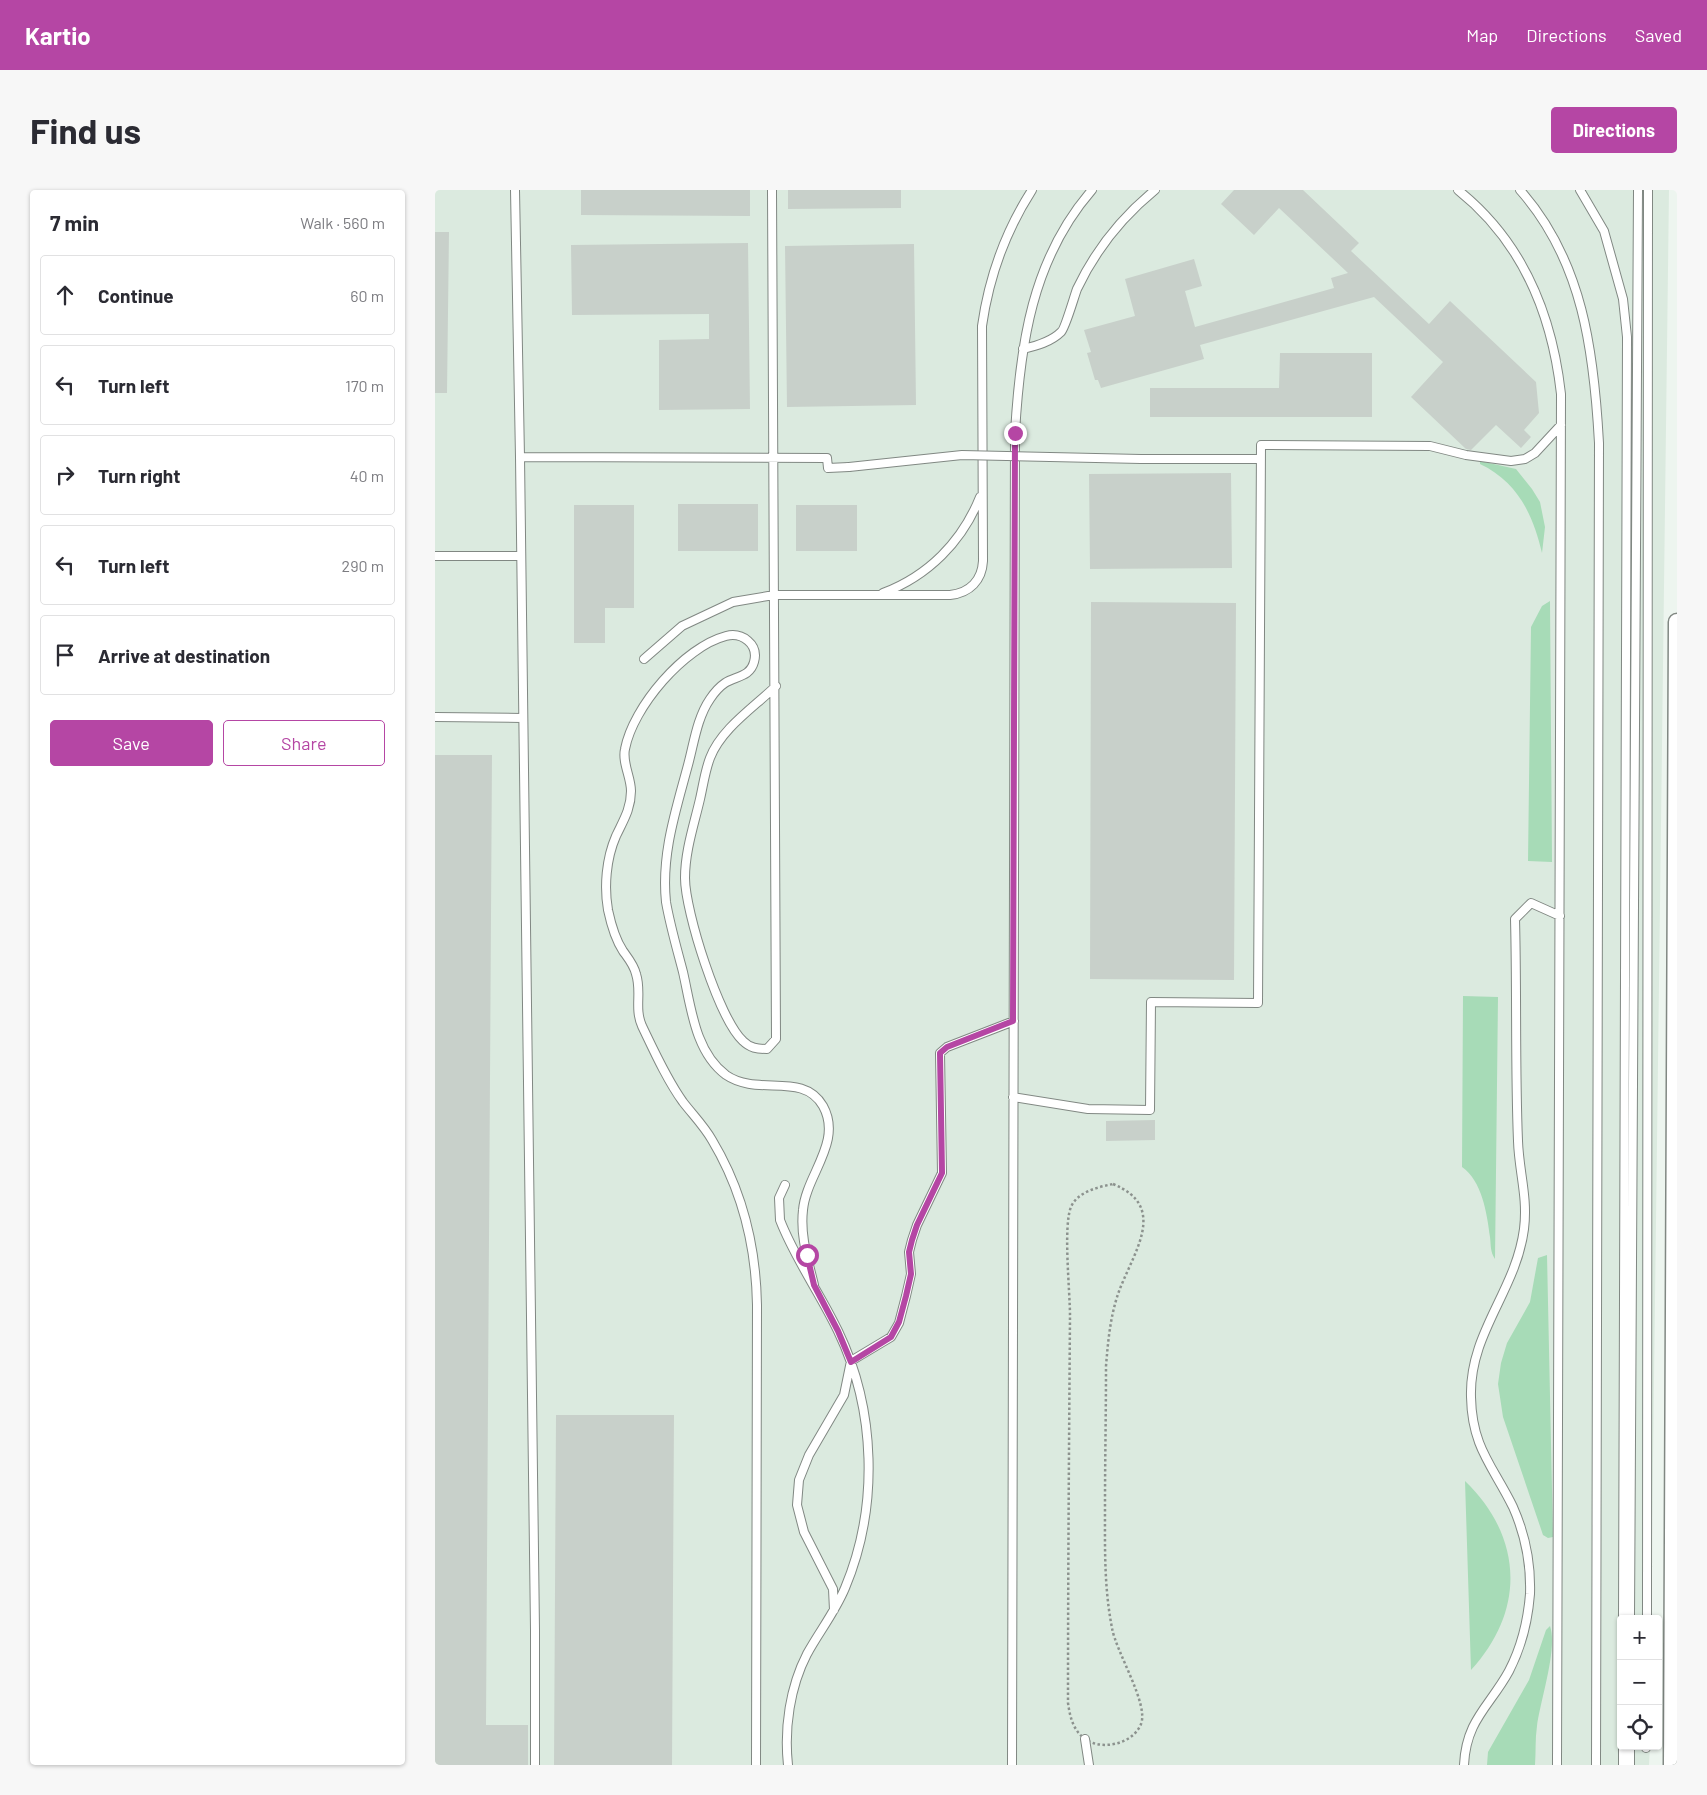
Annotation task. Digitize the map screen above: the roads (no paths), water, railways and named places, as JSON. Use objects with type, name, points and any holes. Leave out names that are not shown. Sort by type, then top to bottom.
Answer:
[{"type":"street","points":[[1672,1765],[1675,1734],[1677,622]]},
{"type":"lane","points":[[515,190],[535,1630],[535,1765]]},
{"type":"lane","points":[[772,190],[775,457],[775,595],[776,686],[777,1039],[767,1049],[758,1049],[749,1046],[735,1033],[721,1005],[690,913],[685,880],[686,858],[709,760],[717,742],[776,686]]},
{"type":"lane","points":[[643,659],[682,626],[733,602],[775,595],[950,595],[962,593],[972,587],[979,578],[982,566],[981,343],[985,309],[992,275],[1004,243],[1032,190]]},
{"type":"lane","points":[[1012,1765],[1013,474],[1016,412],[1023,349],[1033,300],[1043,269],[1067,224],[1093,190]]},
{"type":"lane","points":[[1023,349],[1051,340],[1063,331],[1073,298],[1095,257],[1123,220],[1155,190]]},
{"type":"lane","points":[[1458,190],[1501,231],[1519,256],[1534,287],[1555,353],[1561,394],[1557,1765]]},
{"type":"lane","points":[[1520,190],[1553,236],[1568,266],[1579,298],[1590,347],[1599,444],[1596,1765]]},
{"type":"lane","points":[[1580,190],[1607,239],[1623,300],[1627,337],[1623,1615]]},
{"type":"lane","points":[[1631,1615],[1638,190]]},
{"type":"lane","points":[[1647,1615],[1648,190]]},
{"type":"lane","points":[[1013,1098],[1088,1109],[1150,1110],[1151,1002],[1258,1003],[1261,445],[1430,446],[1466,455],[1511,460],[1525,459],[1535,453],[1561,426]]},
{"type":"lane","points":[[520,457],[827,458],[828,468],[962,455],[1141,459],[1261,459]]},
{"type":"lane","points":[[879,595],[906,583],[942,556],[969,521],[981,494]]},
{"type":"lane","points":[[435,556],[521,556]]},
{"type":"lane","points":[[756,1765],[757,1305],[753,1254],[741,1204],[722,1157],[704,1128],[679,1096],[642,1026],[637,1011],[639,995],[638,978],[613,931],[606,888],[613,844],[630,804],[630,784],[624,753],[635,723],[654,693],[677,666],[703,647],[733,635],[742,636],[749,641],[754,649],[754,661],[746,674],[722,684],[702,713],[667,847],[664,880],[666,902],[697,1032],[714,1064],[735,1080],[770,1087],[800,1087],[814,1095],[823,1106],[828,1120],[829,1134],[826,1149],[807,1189],[803,1209],[802,1233],[814,1285]]},
{"type":"lane","points":[[435,717],[522,718]]},
{"type":"lane","points":[[1464,1765],[1472,1729],[1481,1711],[1509,1671],[1521,1638],[1528,1607],[1530,1581],[1525,1543],[1513,1507],[1480,1448],[1473,1416],[1471,1384],[1479,1343],[1511,1277],[1521,1248],[1525,1218],[1525,1188],[1517,1140],[1515,920],[1531,903],[1560,916]]},
{"type":"lane","points":[[834,1610],[833,1589],[805,1532],[797,1504],[799,1480],[809,1455],[844,1395],[851,1362],[891,1337],[899,1322],[911,1274],[909,1252],[912,1240],[917,1225],[942,1173],[940,1053],[947,1047],[1013,1021]]},
{"type":"lane","points":[[785,1185],[779,1198],[780,1220],[838,1331],[851,1362],[860,1393],[866,1425],[869,1458],[868,1491],[853,1567],[834,1610],[807,1655],[792,1698],[787,1727],[788,1765]]},
{"type":"lane","points":[[1085,1739],[1089,1765]]},
{"type":"lane","points":[[1623,1750],[1623,1765]]},
{"type":"lane","points":[[1630,1750],[1630,1765]]}]
